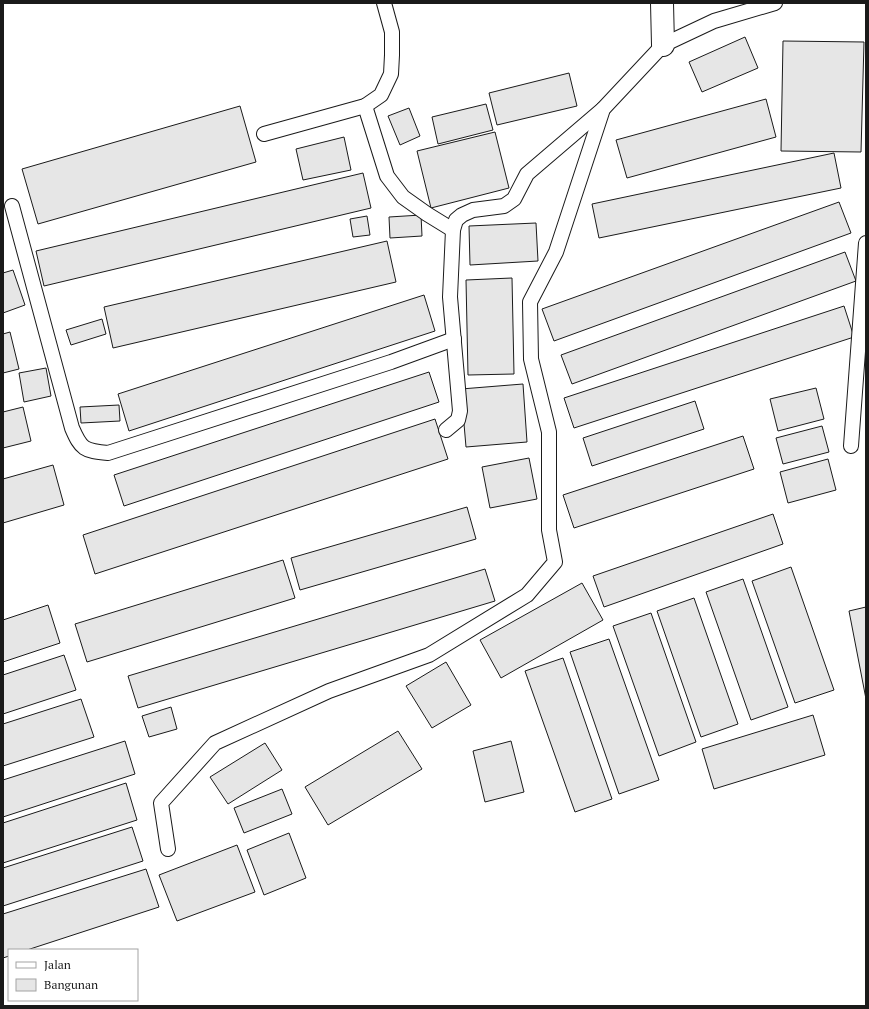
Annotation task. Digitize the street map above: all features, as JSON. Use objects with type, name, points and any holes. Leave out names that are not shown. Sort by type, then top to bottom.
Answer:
[{"type":"street","points":[[662,3],[662,45]]},
{"type":"lane","points":[[264,134],[365,106],[381,95],[391,74],[392,32],[384,3]]},
{"type":"lane","points":[[446,430],[458,420],[460,411],[450,297],[454,230],[456,220],[462,215],[473,210],[504,206],[514,199],[527,174],[603,109],[662,45],[714,21],[775,3]]},
{"type":"lane","points":[[365,106],[387,176],[403,197],[427,214],[454,230]]},
{"type":"lane","points":[[168,849],[161,803],[215,743],[329,691],[429,655],[527,595],[555,562],[549,530],[549,432],[531,359],[530,302],[556,252],[603,109]]},
{"type":"lane","points":[[12,206],[72,428],[79,444],[93,452],[108,453],[391,362],[454,339]]},
{"type":"lane","points":[[851,446],[866,243]]},
{"type":"building","points":[[745,37],[758,68],[702,92],[689,62]]},
{"type":"building","points":[[783,41],[864,42],[861,152],[781,151]]},
{"type":"building","points":[[569,73],[577,106],[497,125],[489,93]]},
{"type":"building","points":[[766,99],[776,137],[627,178],[616,140]]},
{"type":"building","points":[[486,104],[493,130],[438,144],[432,117]]},
{"type":"building","points":[[240,106],[256,162],[38,224],[22,169]]},
{"type":"building","points":[[409,108],[420,136],[400,145],[388,116]]},
{"type":"building","points":[[495,132],[509,188],[431,208],[417,151]]},
{"type":"building","points":[[344,137],[351,170],[303,180],[296,149]]},
{"type":"building","points":[[834,153],[841,188],[599,238],[592,204]]},
{"type":"building","points":[[363,173],[371,208],[44,286],[36,251]]},
{"type":"building","points":[[839,202],[851,233],[554,341],[542,309]]},
{"type":"building","points":[[421,215],[422,236],[390,238],[389,217]]},
{"type":"building","points":[[367,216],[370,235],[353,237],[350,219]]},
{"type":"building","points":[[536,223],[538,261],[470,265],[469,226]]},
{"type":"building","points":[[387,241],[396,282],[113,348],[104,307]]},
{"type":"building","points":[[845,252],[856,281],[572,384],[561,355]]},
{"type":"building","points":[[13,270],[25,305],[3,313],[3,273]]},
{"type":"building","points":[[512,278],[514,374],[468,375],[466,280]]},
{"type":"building","points":[[424,295],[435,331],[129,431],[118,394]]},
{"type":"building","points":[[844,306],[854,337],[574,428],[564,398]]},
{"type":"building","points":[[102,319],[106,334],[71,345],[66,330]]},
{"type":"building","points":[[10,332],[19,369],[3,373],[3,334]]},
{"type":"building","points":[[46,368],[51,396],[24,402],[19,373]]},
{"type":"building","points":[[429,372],[439,402],[124,506],[114,475]]},
{"type":"building","points":[[523,384],[527,442],[466,447],[461,389]]},
{"type":"building","points":[[816,388],[824,419],[778,431],[770,399]]},
{"type":"building","points":[[695,401],[704,429],[592,466],[583,438]]},
{"type":"building","points":[[119,405],[120,421],[81,423],[80,407]]},
{"type":"building","points":[[23,407],[31,441],[3,448],[3,412]]},
{"type":"building","points":[[435,419],[448,459],[95,574],[83,535]]},
{"type":"building","points":[[822,426],[829,452],[783,464],[776,438]]},
{"type":"building","points":[[743,436],[754,469],[574,528],[563,495]]},
{"type":"building","points":[[529,458],[537,499],[490,508],[482,467]]},
{"type":"building","points":[[828,459],[836,490],[788,503],[780,472]]},
{"type":"building","points":[[53,465],[64,505],[3,523],[3,479]]},
{"type":"building","points":[[467,507],[476,539],[300,590],[291,558]]},
{"type":"building","points":[[773,514],[783,544],[604,607],[593,576]]},
{"type":"building","points":[[283,560],[295,598],[87,662],[75,624]]},
{"type":"building","points":[[791,567],[834,690],[795,703],[752,581]]},
{"type":"building","points":[[485,569],[495,601],[138,708],[128,676]]},
{"type":"building","points":[[743,579],[788,707],[751,720],[706,592]]},
{"type":"building","points":[[582,583],[603,620],[501,678],[480,640]]},
{"type":"building","points":[[694,598],[738,724],[701,737],[657,611]]},
{"type":"building","points":[[48,605],[60,643],[3,662],[3,620]]},
{"type":"building","points":[[866,607],[866,699],[849,611]]},
{"type":"building","points":[[651,613],[696,742],[659,756],[613,626]]},
{"type":"building","points":[[609,639],[659,780],[619,794],[570,652]]},
{"type":"building","points":[[64,655],[76,690],[3,714],[3,675]]},
{"type":"building","points":[[563,658],[612,799],[575,812],[525,671]]},
{"type":"building","points":[[446,662],[471,705],[432,728],[406,686]]},
{"type":"building","points":[[81,699],[94,737],[3,766],[3,724]]},
{"type":"building","points":[[171,707],[177,729],[149,737],[142,716]]},
{"type":"building","points":[[813,715],[825,755],[714,789],[702,749]]},
{"type":"building","points":[[398,731],[422,769],[328,825],[305,787]]},
{"type":"building","points":[[125,741],[135,774],[3,817],[3,780]]},
{"type":"building","points":[[511,741],[524,792],[485,802],[473,751]]},
{"type":"building","points":[[265,743],[282,770],[228,804],[210,777]]},
{"type":"building","points":[[126,783],[137,820],[3,863],[3,823]]},
{"type":"building","points":[[282,789],[292,814],[244,833],[234,808]]},
{"type":"building","points":[[132,827],[143,861],[3,906],[3,868]]},
{"type":"building","points":[[289,833],[306,878],[264,895],[247,850]]},
{"type":"building","points":[[237,845],[255,892],[177,921],[159,875]]},
{"type":"building","points":[[146,869],[159,907],[30,949],[8,949],[8,956],[3,958],[3,914]]}]
